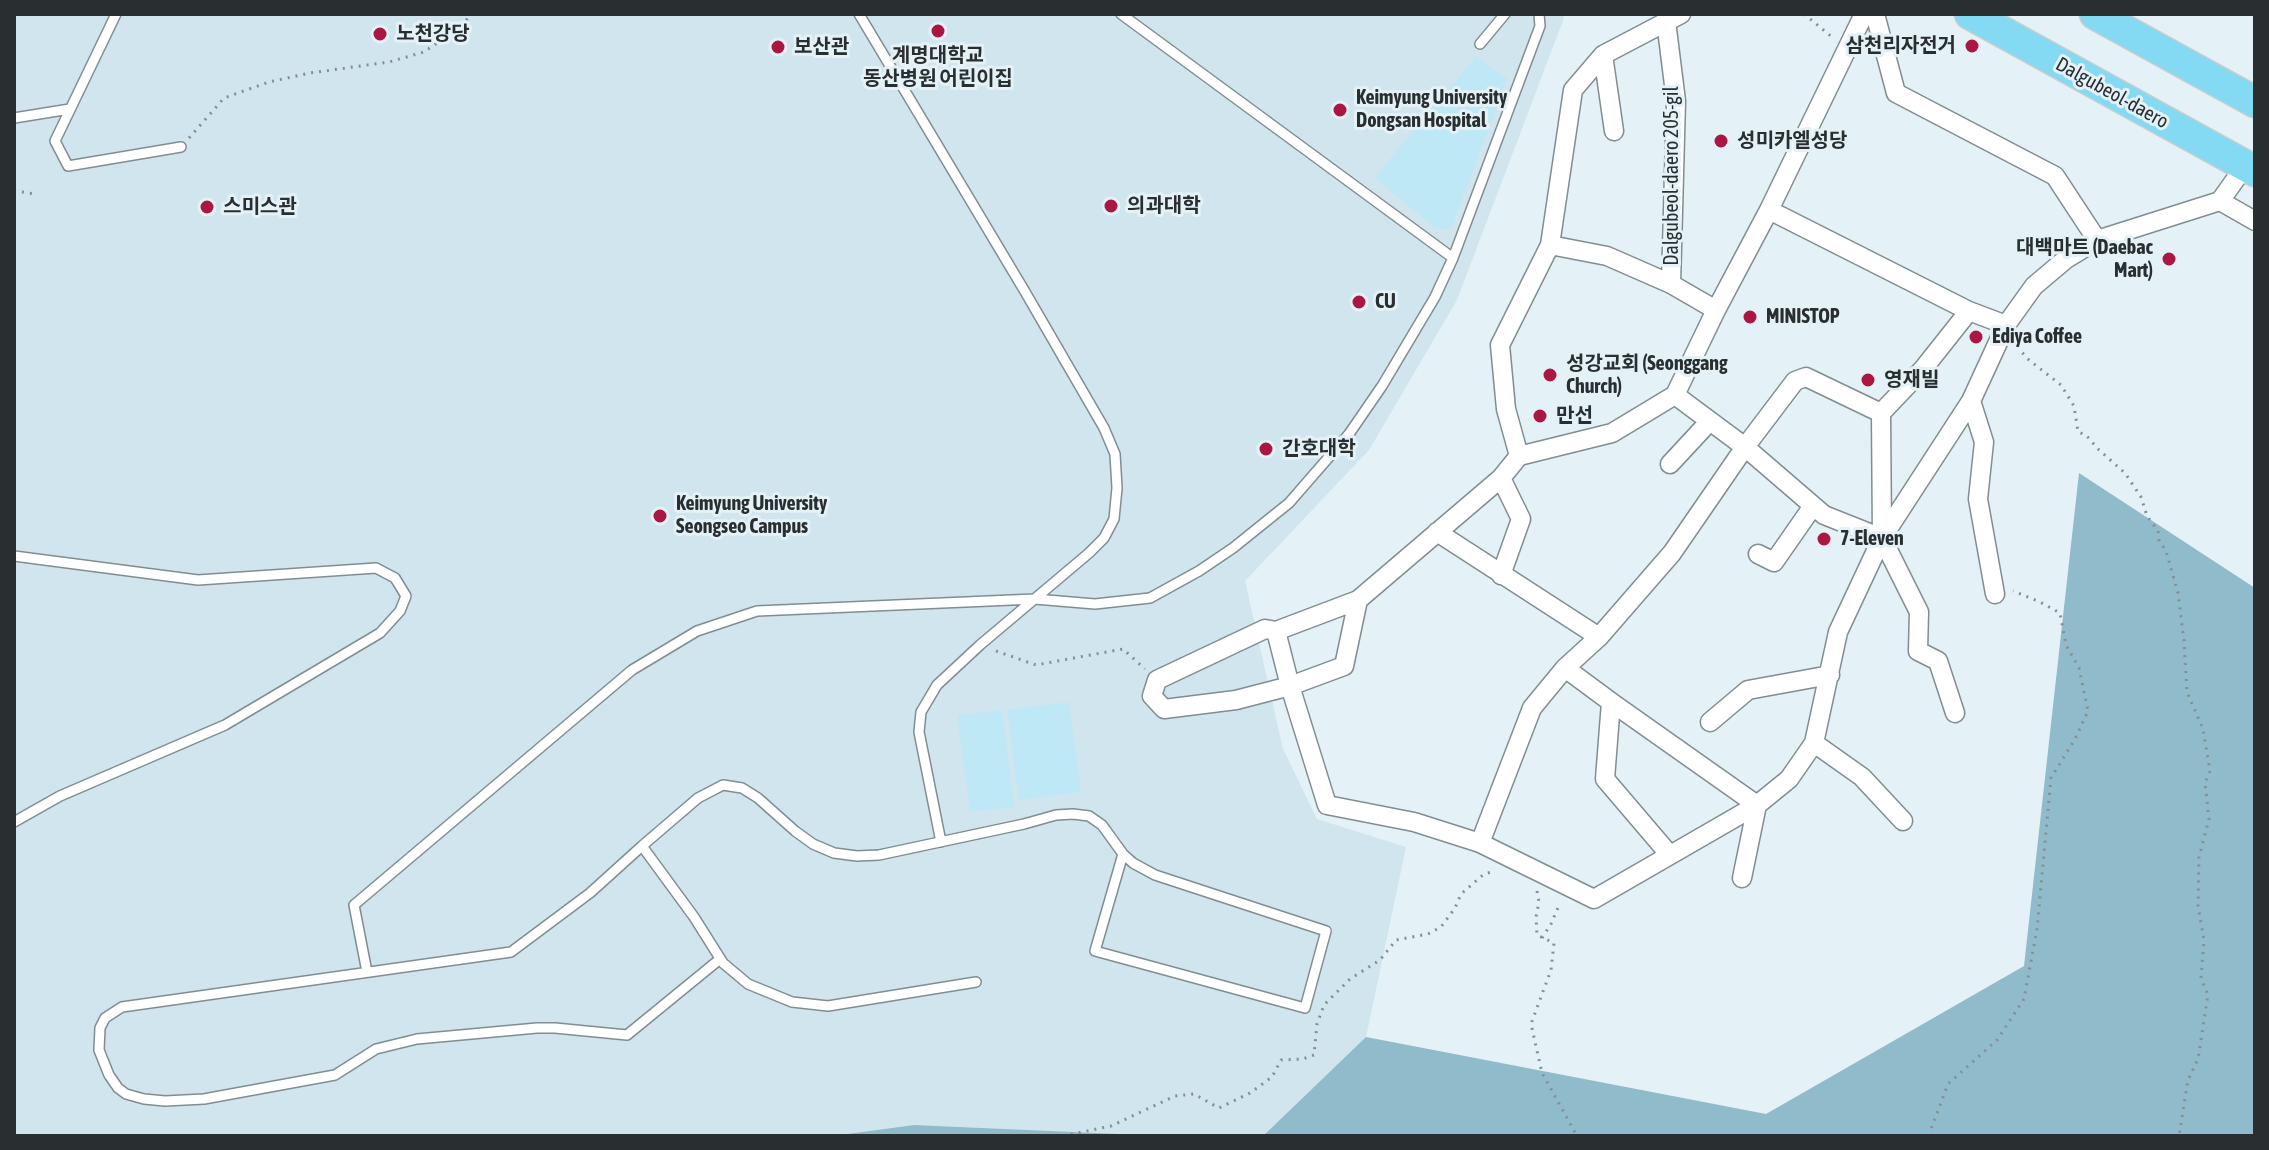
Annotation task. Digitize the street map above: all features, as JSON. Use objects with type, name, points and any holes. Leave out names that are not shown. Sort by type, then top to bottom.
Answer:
[{"type":"main road","name":"Dalgubeol-daero","points":[[1970,14],[2250,169]]},
{"type":"main road","points":[[2095,14],[2255,102]]},
{"type":"street","points":[[1358,600],[1344,666],[1290,686],[1236,700],[1164,709],[1152,696],[1157,680],[1265,629],[1276,631],[1358,600],[1501,478],[1519,456],[1612,433],[1675,395],[1864,14]]},
{"type":"street","points":[[1875,14],[1896,93],[2055,176],[2097,240]]},
{"type":"street","name":"Dalgubeol-daero 205-gil","points":[[1519,456],[1506,409],[1500,345],[1550,245],[1573,90],[1603,55],[1673,17],[1676,101],[1671,284]]},
{"type":"street","points":[[1603,55],[1614,131]]},
{"type":"street","points":[[1276,631],[1327,805],[1414,822],[1480,843],[1594,899],[1757,805],[1789,779],[1814,743],[1838,632],[1882,538],[1971,401],[2004,328],[2034,286],[2066,259],[2097,240],[2220,201],[2250,169]]},
{"type":"street","points":[[2220,201],[2255,221]]},
{"type":"street","points":[[1769,210],[2004,328]]},
{"type":"street","points":[[1550,245],[1607,256],[1671,284],[1716,310]]},
{"type":"street","points":[[1955,713],[1938,661],[1918,651],[1919,612],[1882,538],[1881,413],[1923,369],[1969,311]]},
{"type":"street","points":[[1480,843],[1532,708],[1672,553],[1795,381],[1806,377],[1881,413]]},
{"type":"street","points":[[1675,395],[1745,447],[1824,515],[1882,538]]},
{"type":"street","points":[[1971,401],[1984,442],[1978,499],[1995,594]]},
{"type":"street","points":[[1670,464],[1709,422]]},
{"type":"street","points":[[1501,478],[1521,519],[1501,575]]},
{"type":"street","points":[[1758,554],[1774,562],[1813,506]]},
{"type":"street","points":[[1437,532],[1599,637]]},
{"type":"street","points":[[1565,668],[1757,805]]},
{"type":"street","points":[[1710,722],[1748,690],[1830,675]]},
{"type":"street","points":[[1611,702],[1605,779],[1669,854]]},
{"type":"street","points":[[1814,743],[1862,777],[1903,821]]},
{"type":"street","points":[[1742,878],[1757,805]]},
{"type":"lane","points":[[116,14],[55,141],[68,166],[181,147]]},
{"type":"lane","points":[[859,14],[1024,290],[1104,428],[1115,454],[1117,488],[1114,519],[1104,538],[937,685],[921,712],[919,732],[941,842]]},
{"type":"lane","points":[[1121,14],[1453,258]]},
{"type":"lane","points":[[1480,44],[1505,14]]},
{"type":"lane","points":[[367,972],[354,905],[632,670],[697,631],[757,611],[1035,599],[1095,604],[1150,598],[1233,548],[1289,503],[1349,434],[1382,386],[1435,297],[1453,258],[1540,26],[1539,14]]},
{"type":"lane","points":[[14,118],[70,109]]},
{"type":"lane","points":[[14,556],[198,580],[376,568],[395,578],[406,596],[400,611],[380,633],[225,725],[60,796],[14,822]]},
{"type":"lane","points":[[720,959],[627,1035],[555,1028],[417,1039],[376,1049],[335,1075],[323,1079],[204,1099],[165,1101],[126,1094],[109,1075],[99,1050],[100,1028],[105,1018],[122,1007],[511,952],[590,893],[698,798],[723,785],[742,788],[758,798],[804,838],[834,853],[857,856],[879,855],[1056,815],[1089,816],[1102,825],[1136,866],[1326,931],[1305,1008],[1095,951],[1123,854]]},
{"type":"lane","points":[[642,846],[694,917],[720,959],[748,984],[792,1002],[828,1006],[976,982]]},
{"type":"path","points":[[181,147],[224,98],[269,82],[389,62],[424,52],[459,28],[472,14]]},
{"type":"path","points":[[1804,14],[1846,48]]},
{"type":"path","points":[[14,191],[36,194]]},
{"type":"path","points":[[2004,328],[2029,360],[2061,385],[2074,406],[2078,432],[2086,435],[2125,473],[2141,497],[2147,516],[2158,531],[2159,540],[2166,551],[2178,593],[2187,692],[2203,729],[2210,771],[2205,783],[2209,819],[2199,857],[2198,906],[2204,940],[2201,978],[2208,995],[2198,1059],[2188,1080],[2179,1136]]},
{"type":"path","points":[[1931,1136],[1948,1084],[1997,1040],[2024,999],[2037,929],[2051,778],[2088,711],[2079,668],[2066,645],[2060,613],[2001,586],[1995,594]]},
{"type":"path","points":[[980,645],[1036,665],[1123,649],[1157,680]]},
{"type":"path","points":[[1517,861],[1538,893],[1537,935],[1554,943],[1551,970],[1531,1024],[1542,1073],[1577,1136]]},
{"type":"path","points":[[1542,938],[1559,904],[1573,889]]},
{"type":"shaded area","name":"Keimyung University Seongseo Campus","points":[[14,14],[1562,14],[1564,18],[1457,300],[1369,450],[1245,581],[1283,749],[1317,819],[1406,847],[1366,1037],[1263,1136],[1165,1136],[914,1125],[832,1136],[14,1136]]},
{"type":"shaded area","points":[[1476,57],[1507,79],[1452,226],[1445,230],[1435,227],[1374,178]]},
{"type":"shaded area","points":[[2079,473],[2255,588],[2255,1136],[1263,1136],[1366,1037],[1766,1114],[2024,966]]},
{"type":"shaded area","points":[[1069,702],[1081,792],[1019,800],[1007,710]]},
{"type":"shaded area","points":[[1002,710],[1014,807],[970,812],[957,715]]},
{"type":"shaded area","points":[[914,1125],[1165,1136],[832,1136]]},
{"type":"place","name":"계명대학교 동산병원 어린이집","points":[[938,31]]},
{"type":"place","name":"노천강당","points":[[380,34]]},
{"type":"place","name":"삼천리자전거","points":[[1972,46]]},
{"type":"place","name":"보산관","points":[[778,47]]},
{"type":"place","name":"Keimyung University Dongsan Hospital","points":[[1340,110]]},
{"type":"place","name":"성미카엘성당","points":[[1721,141]]},
{"type":"place","name":"의과대학","points":[[1111,206]]},
{"type":"place","name":"스미스관","points":[[207,207]]},
{"type":"place","name":"대백마트 (Daebac Mart)","points":[[2169,259]]},
{"type":"place","name":"CU","points":[[1359,302]]},
{"type":"place","name":"MINISTOP","points":[[1750,317]]},
{"type":"place","name":"Ediya Coffee","points":[[1976,337]]},
{"type":"place","name":"성강교회 (Seonggang Church)","points":[[1550,375]]},
{"type":"place","name":"영재빌","points":[[1868,380]]},
{"type":"place","name":"만선","points":[[1540,416]]},
{"type":"place","name":"간호대학","points":[[1266,449]]},
{"type":"place","name":"Keimyung University Seongseo Campus","points":[[660,516]]},
{"type":"place","name":"7-Eleven","points":[[1824,539]]}]
